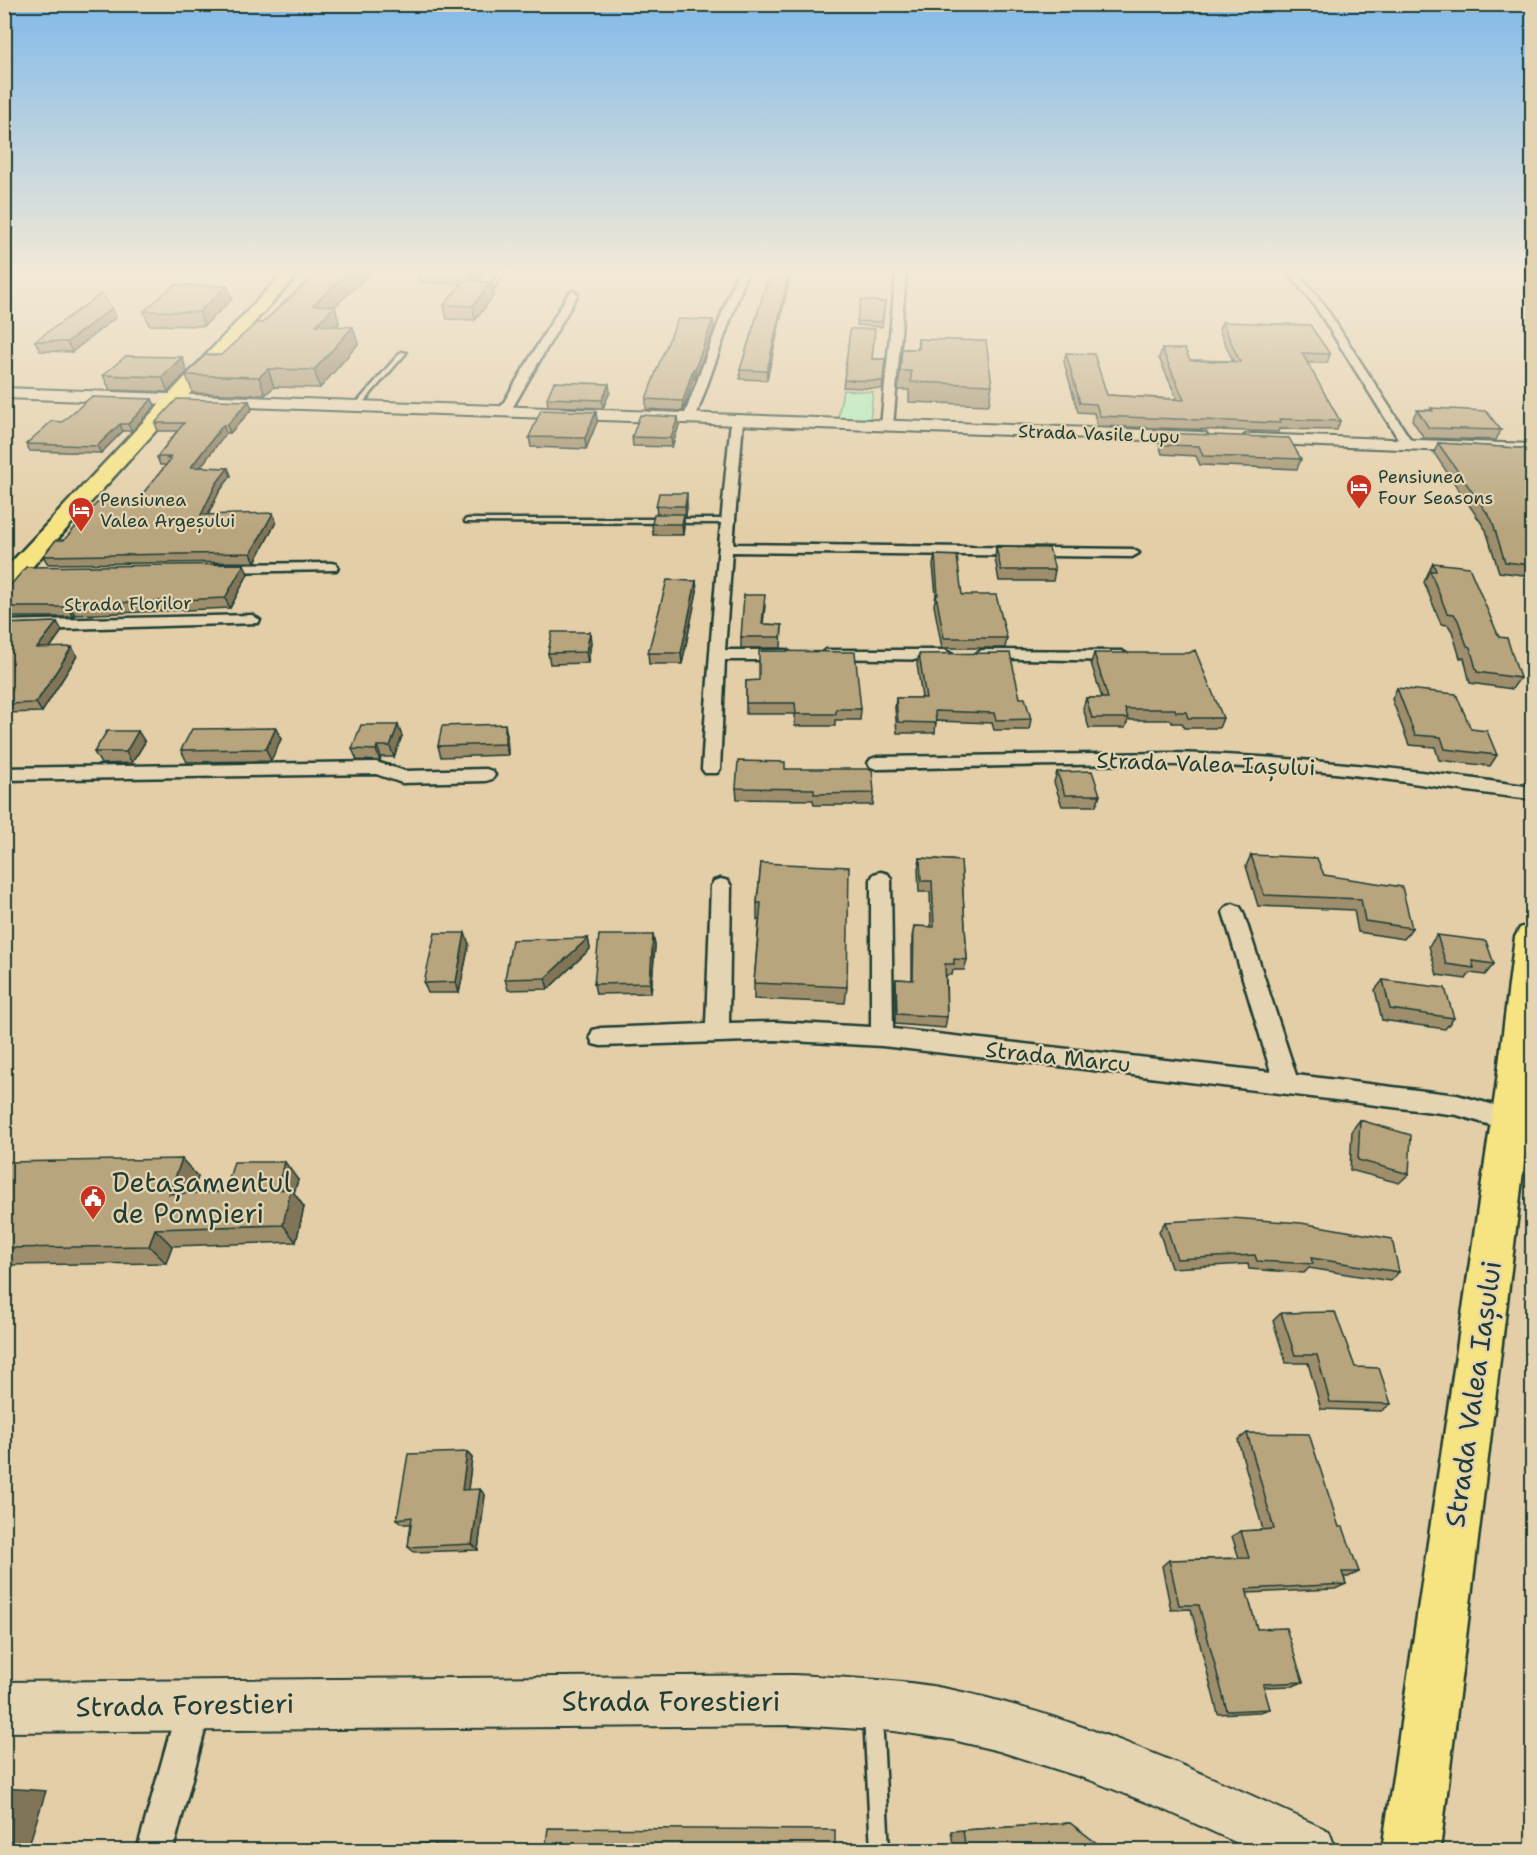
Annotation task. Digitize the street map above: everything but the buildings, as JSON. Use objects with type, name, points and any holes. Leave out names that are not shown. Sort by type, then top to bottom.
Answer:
[{"type":"main road","points":[[11,578],[211,360]]},
{"type":"main road","name":"Strada Vasile Lupu","points":[[4,393],[1214,438]]},
{"type":"main road","points":[[1237,439],[1533,449]]},
{"type":"main road","name":"Strada Valea Iașului","points":[[1411,1851],[1519,1100],[1533,937]]},
{"type":"main road","name":"Strada Forestieri","points":[[4,1707],[794,1700],[872,1705],[950,1714],[1027,1733],[1128,1768],[1310,1851]]},
{"type":"street","points":[[504,412],[535,360]]},
{"type":"street","points":[[689,419],[711,360]]},
{"type":"street","points":[[887,426],[893,360]]},
{"type":"street","points":[[1354,360],[1408,445]]},
{"type":"street","points":[[711,769],[716,712],[716,655],[737,421]]},
{"type":"street","points":[[724,548],[1132,553]]},
{"type":"street","points":[[203,568],[331,567]]},
{"type":"street","points":[[11,578],[40,571]]},
{"type":"street","name":"Strada Florilor","points":[[4,626],[252,620]]},
{"type":"street","points":[[716,655],[1138,656]]},
{"type":"street","name":"Strada Valea Iașului","points":[[877,763],[1196,759],[1269,762],[1402,775],[1533,794]]},
{"type":"street","points":[[4,774],[376,768],[402,777],[486,775]]},
{"type":"street","points":[[881,879],[882,1037]]},
{"type":"street","points":[[717,1032],[721,886]]},
{"type":"street","points":[[1233,912],[1287,1084]]},
{"type":"street","name":"Strada Marcu","points":[[601,1037],[717,1032],[829,1033],[882,1037],[1457,1105],[1519,1100]]},
{"type":"street","points":[[155,1851],[196,1704]]},
{"type":"lane","points":[[357,406],[397,360]]},
{"type":"lane","points":[[468,521],[727,521]]},
{"type":"lane","points":[[872,1705],[880,1851]]},
{"type":"green space","points":[[843,390],[873,392],[870,420],[838,418]]},
{"type":"place","name":"Pensiunea Four Seasons","points":[[1359,510]]},
{"type":"place","name":"Pensiunea Valea Argeșului","points":[[81,533]]},
{"type":"place","name":"Detașamentul de Pompieri","points":[[93,1221]]}]
